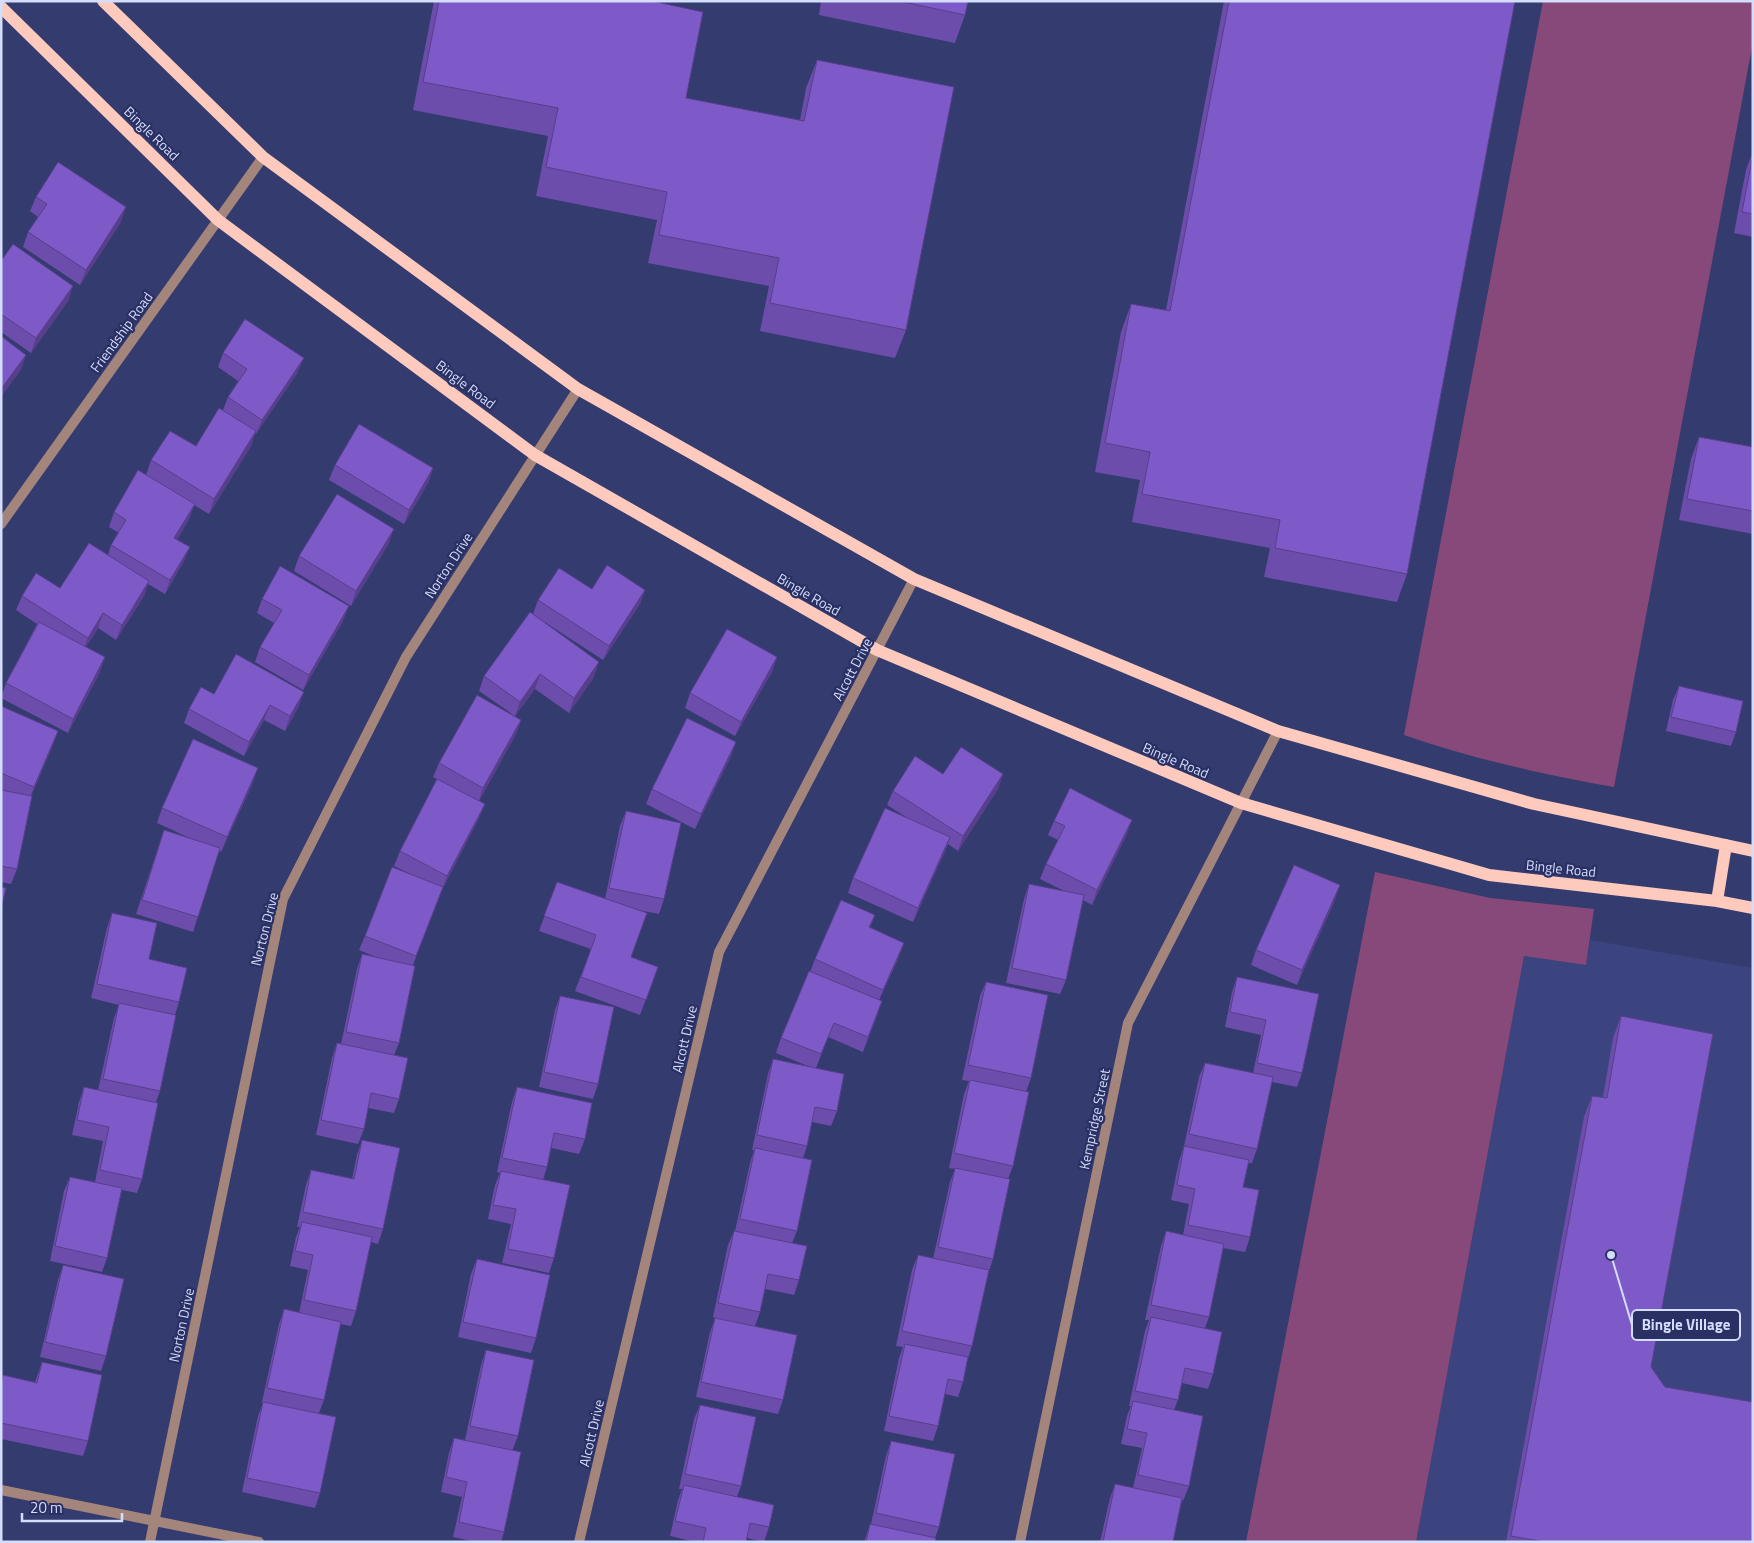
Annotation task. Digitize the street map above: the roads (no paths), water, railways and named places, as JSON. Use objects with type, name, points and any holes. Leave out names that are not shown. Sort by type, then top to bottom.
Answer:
[{"type":"main road","points":[[103,1],[263,157],[578,389],[914,579],[1278,731],[1534,804],[1753,851]]},
{"type":"main road","name":"Bingle Road","points":[[1,7],[218,220],[535,455],[877,650],[1241,803],[1489,875],[1717,900],[1753,908]]},
{"type":"main road","points":[[1717,900],[1726,845]]},
{"type":"street","name":"Friendship Road","points":[[1,524],[263,157]]},
{"type":"street","name":"Norton Drive","points":[[150,1542],[283,899],[406,657],[578,389]]},
{"type":"street","name":"Alcott Drive","points":[[579,1542],[719,952],[914,579]]},
{"type":"street","name":"Kempridge Street","points":[[1020,1542],[1128,1023],[1278,731]]},
{"type":"street","points":[[1,1490],[259,1542]]},
{"type":"place","name":"Bingle Village","points":[[1611,1255]]}]
